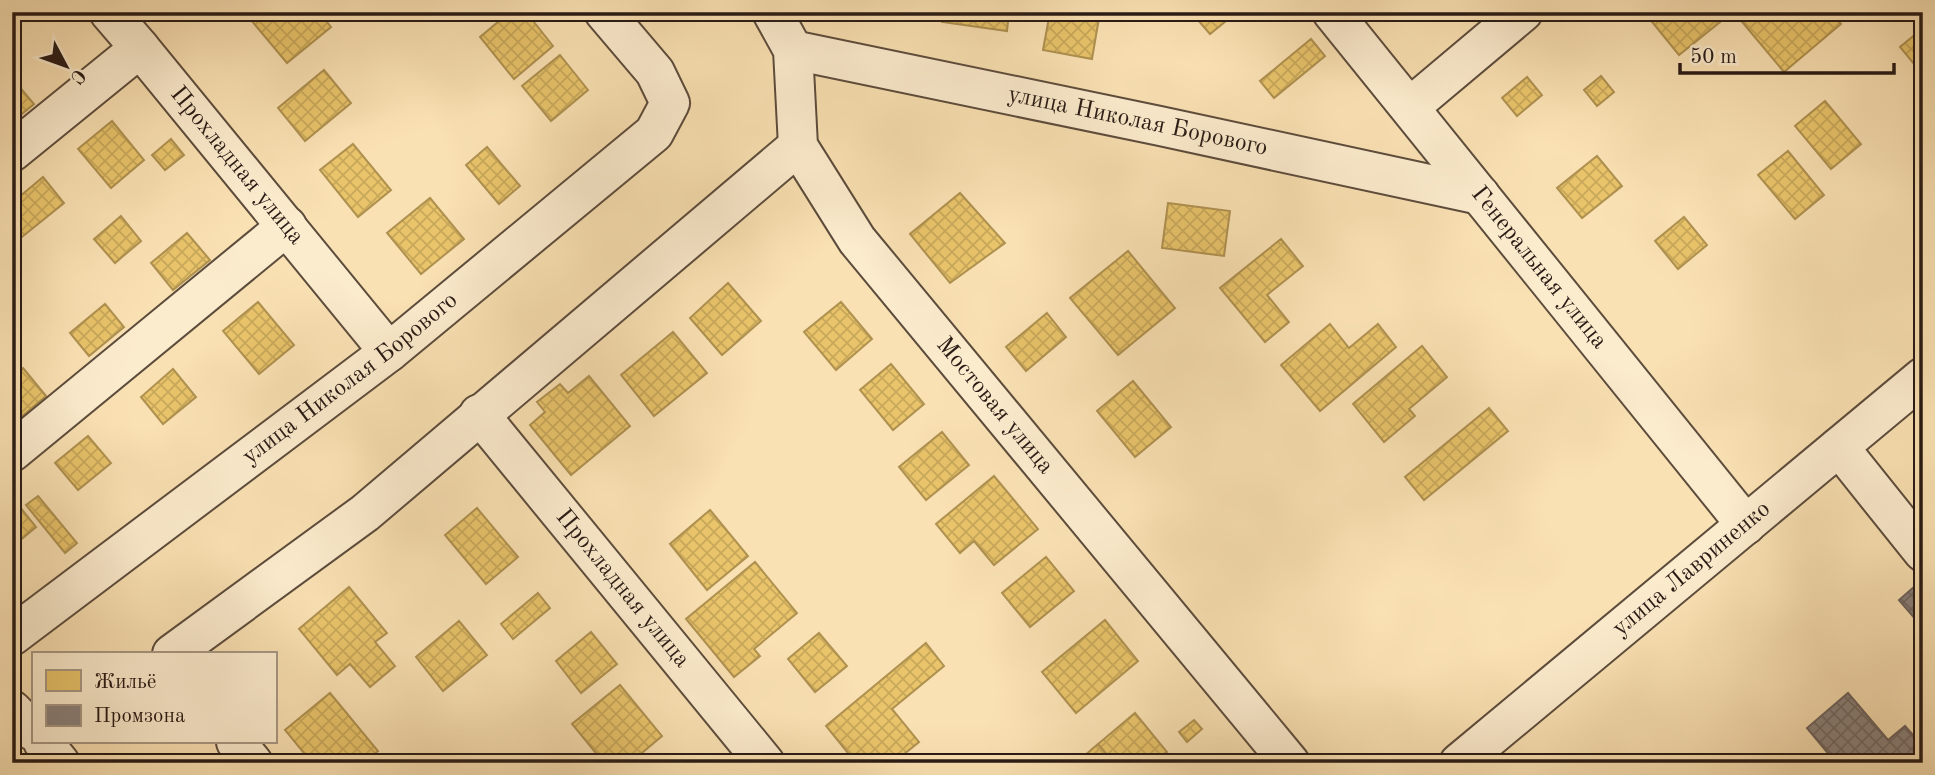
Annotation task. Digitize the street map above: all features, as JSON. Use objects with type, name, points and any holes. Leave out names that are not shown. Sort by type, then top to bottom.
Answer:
[{"type":"street","name":"Прохладная улица","points":[[109,12],[388,352]]},
{"type":"street","name":"улица Николая Борового","points":[[12,636],[388,352],[654,133],[670,103],[655,72],[604,12]]},
{"type":"street","name":"Мостовая улица","points":[[772,12],[793,50],[798,146],[857,240],[1272,756]]},
{"type":"street","name":"Генеральная улица","points":[[1332,12],[1746,524]]},
{"type":"street","points":[[1410,107],[1523,12]]},
{"type":"street","points":[[12,152],[140,48]]},
{"type":"street","name":"улица Николая Борового","points":[[793,50],[1160,125],[1480,195]]},
{"type":"street","points":[[175,652],[365,513],[798,146]]},
{"type":"street","points":[[12,452],[287,226]]},
{"type":"street","name":"улица Лавриненко","points":[[1459,763],[1923,377]]},
{"type":"street","name":"Прохладная улица","points":[[479,414],[765,763]]},
{"type":"street","points":[[1839,447],[1923,552]]},
{"type":"street","points":[[12,710],[32,731]]},
{"type":"street","points":[[45,744],[60,763]]},
{"type":"street","points":[[238,744],[253,763]]},
{"type":"building: Жильё","points":[[260,12],[319,12],[331,27],[287,63],[251,20]]},
{"type":"building: Жильё","points":[[510,12],[526,12],[553,46],[514,79],[480,37]]},
{"type":"building: Жильё","points":[[943,12],[1009,12],[1007,31],[942,22]]},
{"type":"building: Жильё","points":[[1050,12],[1100,12],[1092,59],[1043,50]]},
{"type":"building: Жильё","points":[[1191,12],[1237,12],[1210,34]]},
{"type":"building: Жильё","points":[[1644,12],[1712,12],[1720,22],[1679,55]]},
{"type":"building: Жильё","points":[[1743,12],[1831,12],[1841,24],[1784,72],[1738,17]]},
{"type":"building: Жильё","points":[[1923,28],[1923,75],[1900,47]]},
{"type":"building: Жильё","points":[[1311,39],[1325,56],[1274,98],[1260,81]]},
{"type":"building: Жильё","points":[[560,55],[588,90],[551,121],[522,86]]},
{"type":"building: Жильё","points":[[324,70],[351,103],[305,141],[278,108]]},
{"type":"building: Жильё","points":[[1601,76],[1614,92],[1597,106],[1584,90]]},
{"type":"building: Жильё","points":[[1527,77],[1542,95],[1517,116],[1502,98]]},
{"type":"building: Жильё","points":[[12,78],[34,104],[12,122]]},
{"type":"building: Жильё","points":[[1825,101],[1861,144],[1831,169],[1795,126]]},
{"type":"building: Жильё","points":[[112,121],[144,160],[111,188],[78,149]]},
{"type":"building: Жильё","points":[[171,139],[184,155],[165,170],[152,155]]},
{"type":"building: Жильё","points":[[353,144],[391,190],[358,217],[320,170]]},
{"type":"building: Жильё","points":[[487,147],[520,186],[499,204],[466,165]]},
{"type":"building: Жильё","points":[[1788,151],[1824,195],[1795,219],[1758,175]]},
{"type":"building: Жильё","points":[[1597,156],[1622,186],[1582,218],[1557,188]]},
{"type":"building: Жильё","points":[[43,177],[64,203],[12,245],[12,203]]},
{"type":"building: Жильё","points":[[960,193],[1005,243],[950,283],[910,234]]},
{"type":"building: Жильё","points":[[430,198],[464,239],[421,274],[387,233]]},
{"type":"building: Жильё","points":[[1168,203],[1230,211],[1224,256],[1162,248]]},
{"type":"building: Жильё","points":[[121,216],[141,241],[115,263],[94,239]]},
{"type":"building: Жильё","points":[[1684,217],[1707,245],[1678,269],[1655,241]]},
{"type":"building: Жильё","points":[[187,233],[210,260],[173,290],[151,263]]},
{"type":"building: Жильё","points":[[1281,239],[1303,266],[1267,295],[1289,322],[1265,342],[1220,288]]},
{"type":"building: Жильё","points":[[1128,251],[1175,308],[1118,355],[1070,298]]},
{"type":"building: Жильё","points":[[728,283],[761,321],[722,355],[690,318]]},
{"type":"building: Жильё","points":[[258,302],[294,345],[259,374],[223,331]]},
{"type":"building: Жильё","points":[[841,302],[872,339],[836,370],[804,332]]},
{"type":"building: Жильё","points":[[105,304],[124,327],[89,356],[70,333]]},
{"type":"building: Жильё","points":[[1047,313],[1066,337],[1026,371],[1006,347]]},
{"type":"building: Жильё","points":[[1330,324],[1349,348],[1378,324],[1396,347],[1320,411],[1281,365]]},
{"type":"building: Жильё","points":[[673,332],[707,373],[654,416],[621,375]]},
{"type":"building: Жильё","points":[[1422,346],[1447,377],[1409,409],[1415,416],[1384,442],[1353,404]]},
{"type":"building: Жильё","points":[[891,364],[924,404],[893,430],[860,390]]},
{"type":"building: Жильё","points":[[23,368],[46,396],[19,419],[12,411],[12,376]]},
{"type":"building: Жильё","points":[[173,369],[196,397],[163,424],[141,397]]},
{"type":"building: Жильё","points":[[589,376],[630,426],[571,475],[530,425],[545,412],[537,402],[560,384],[568,393]]},
{"type":"building: Жильё","points":[[1133,381],[1171,427],[1135,457],[1097,411]]},
{"type":"building: Жильё","points":[[1489,408],[1508,431],[1424,500],[1405,477]]},
{"type":"building: Жильё","points":[[942,432],[969,465],[926,500],[899,467]]},
{"type":"building: Жильё","points":[[88,436],[111,463],[78,490],[55,463]]},
{"type":"building: Жильё","points":[[994,476],[1038,529],[994,565],[974,541],[960,553],[936,524]]},
{"type":"building: Жильё","points":[[38,496],[77,543],[65,553],[26,505]]},
{"type":"building: Жильё","points":[[16,502],[36,527],[12,547],[12,505]]},
{"type":"building: Жильё","points":[[477,508],[518,557],[486,584],[445,535]]},
{"type":"building: Жильё","points":[[710,510],[748,556],[707,590],[670,544]]},
{"type":"building: Жильё","points":[[1046,557],[1074,591],[1030,627],[1002,593]]},
{"type":"building: Жильё","points":[[755,562],[797,613],[754,649],[760,656],[734,677],[686,619]]},
{"type":"building: Жильё","points":[[349,587],[387,633],[375,642],[395,666],[370,687],[350,664],[337,675],[299,629]]},
{"type":"building: Жильё","points":[[538,593],[550,608],[513,639],[501,624]]},
{"type":"building: Жильё","points":[[1105,620],[1138,661],[1076,713],[1042,672]]},
{"type":"building: Жильё","points":[[459,621],[487,655],[443,691],[416,657]]},
{"type":"building: Жильё","points":[[591,632],[617,664],[581,693],[556,661]]},
{"type":"building: Жильё","points":[[819,633],[847,666],[815,692],[788,659]]},
{"type":"building: Жильё","points":[[926,643],[944,666],[892,709],[919,742],[893,763],[856,763],[826,726]]},
{"type":"building: Жильё","points":[[620,685],[662,736],[630,763],[604,763],[572,724]]},
{"type":"building: Жильё","points":[[330,693],[378,751],[363,763],[312,763],[285,730]]},
{"type":"building: Жильё","points":[[1135,713],[1167,752],[1153,763],[1114,763],[1098,744]]},
{"type":"building: Жильё","points":[[1194,720],[1202,729],[1187,742],[1179,732]]},
{"type":"building: Жильё","points":[[1098,744],[1114,763],[1076,763]]},
{"type":"building: Промзона","points":[[1923,579],[1923,628],[1899,600]]},
{"type":"building: Промзона","points":[[1848,693],[1888,740],[1905,726],[1919,742],[1923,739],[1923,763],[1836,763],[1807,728]]}]
